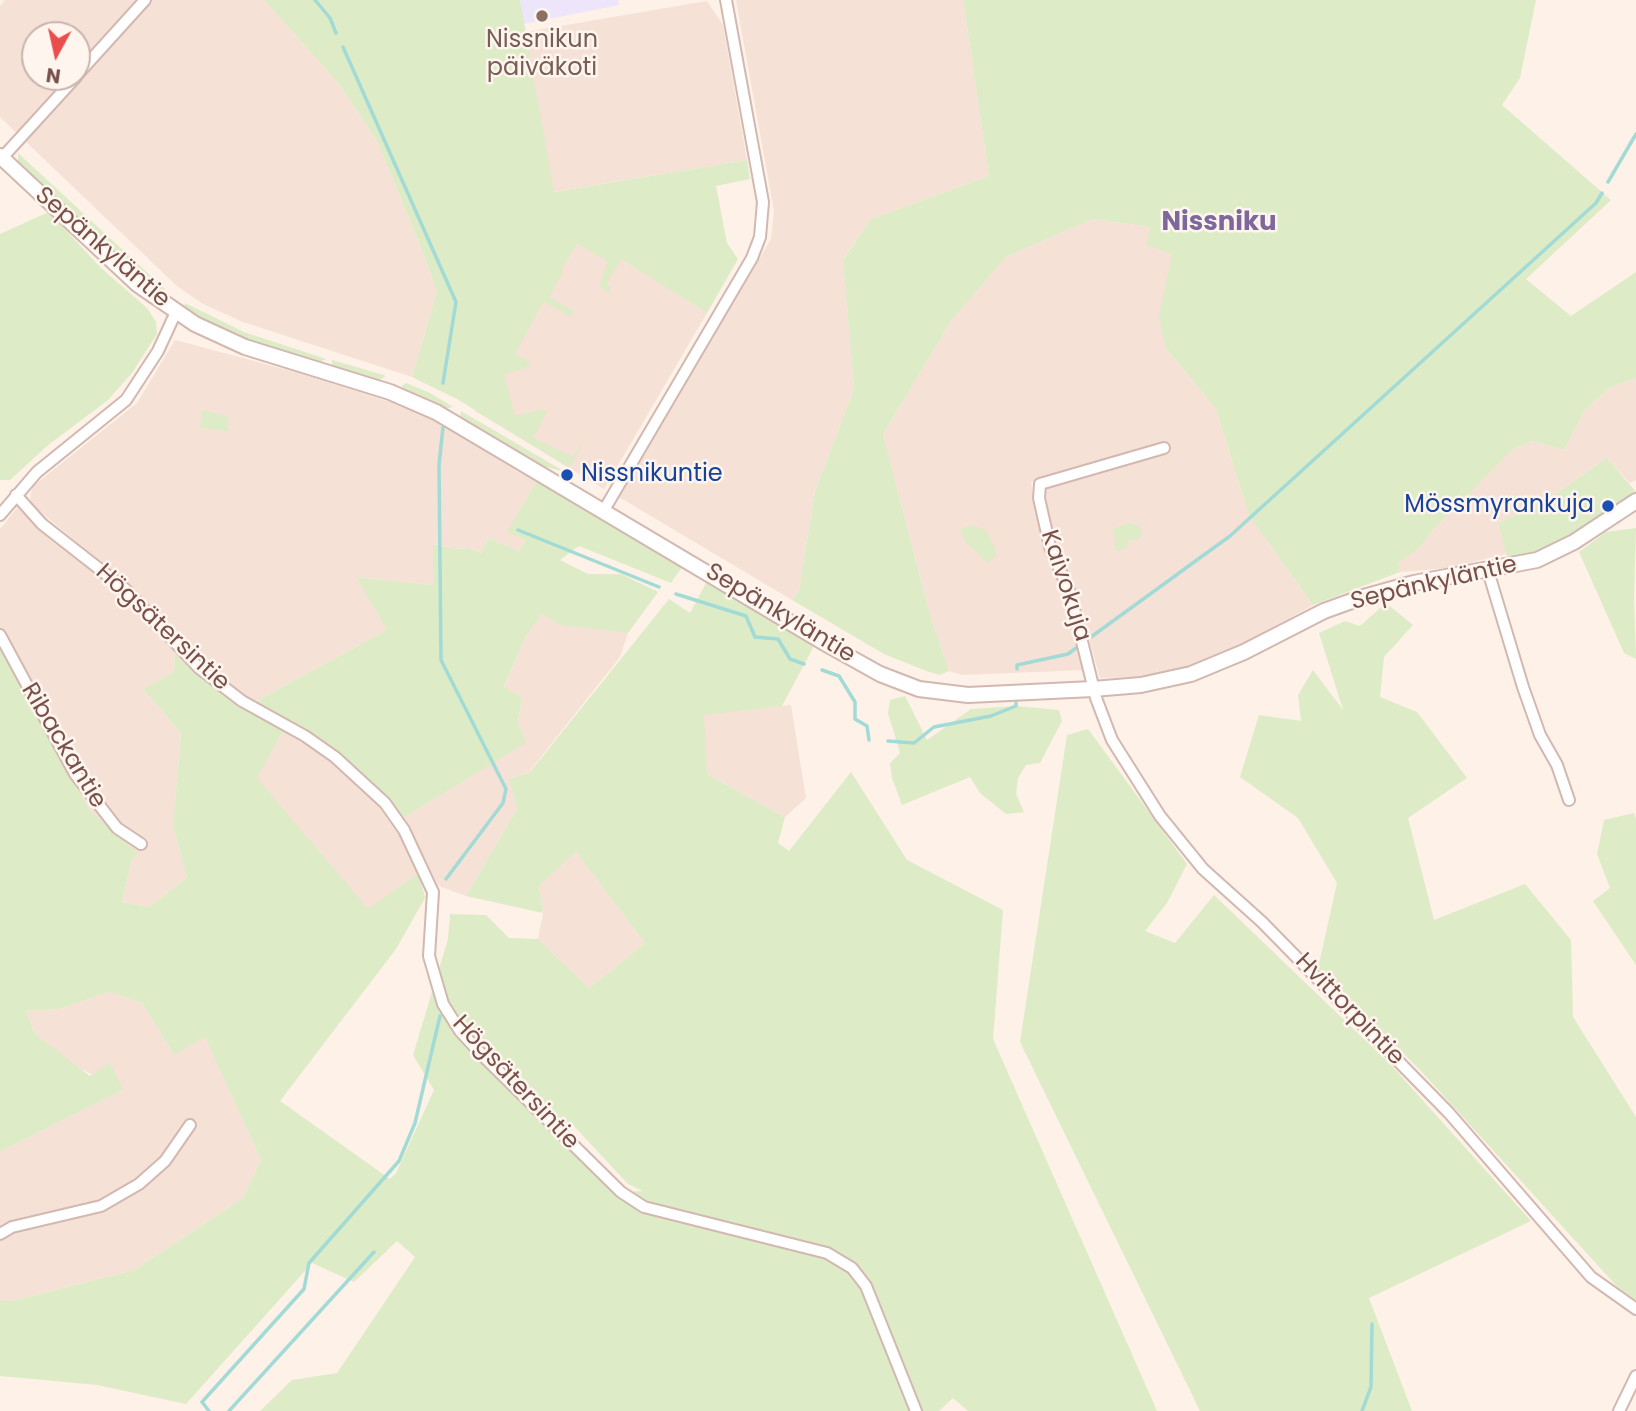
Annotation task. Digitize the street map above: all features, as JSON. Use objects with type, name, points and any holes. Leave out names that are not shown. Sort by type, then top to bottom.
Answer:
[{"type":"street","points":[[91,59],[145,0]]},
{"type":"street","points":[[604,510],[752,258],[760,237],[764,217],[760,179],[726,0]]},
{"type":"street","points":[[1,157],[62,91]]},
{"type":"street","name":"Sepänkyläntie","points":[[1,157],[136,284],[176,312],[245,346],[422,405],[604,510],[828,645],[900,683],[919,689],[968,695],[1093,689],[1141,685],[1191,674],[1244,652],[1324,611],[1360,598],[1415,583],[1537,560],[1574,542],[1636,501]]},
{"type":"street","points":[[0,515],[37,472],[126,400],[158,351],[176,312]]},
{"type":"street","name":"Kaivokuja","points":[[1093,689],[1070,593],[1050,547],[1039,498],[1040,484],[1164,448]]},
{"type":"street","name":"Högsätersintie","points":[[16,495],[42,524],[132,596],[199,668],[242,701],[305,736],[335,757],[385,803],[404,830],[433,892],[434,919],[429,956],[443,1004],[460,1031],[483,1056],[621,1192],[643,1207],[827,1253],[852,1268],[866,1286],[916,1411]]},
{"type":"street","points":[[1488,571],[1523,687],[1569,800]]},
{"type":"street","name":"Ribackantie","points":[[0,635],[75,774],[117,828],[141,844]]},
{"type":"street","name":"Hvittorpintie","points":[[1093,689],[1112,740],[1138,784],[1191,856],[1262,922],[1449,1113],[1591,1277],[1636,1309]]},
{"type":"street","points":[[0,1234],[12,1227],[101,1206],[139,1184],[164,1161],[190,1125]]},
{"type":"street","points":[[1619,1411],[1636,1376]]},
{"type":"shaded area","points":[[5,0],[264,0],[339,84],[378,143],[419,243],[437,291],[412,377],[243,322],[203,304],[177,286],[0,117],[0,6]]},
{"type":"shaded area","name":"Nissnikun päiväkoti","points":[[520,0],[618,0],[619,5],[523,24]]},
{"type":"shaded area","points":[[736,0],[963,0],[989,176],[871,219],[843,259],[854,389],[815,491],[799,590],[792,600],[619,497],[771,239],[774,211]]},
{"type":"shaded area","points":[[707,1],[723,25],[747,160],[553,192],[525,32]]},
{"type":"shaded area","points":[[1093,219],[1150,227],[1172,254],[1165,347],[1216,409],[1249,516],[1313,605],[1241,645],[1189,668],[1140,677],[1100,678],[1078,599],[1053,544],[1045,488],[1171,450],[1167,441],[1031,482],[1041,542],[1066,599],[1084,670],[962,675],[949,671],[929,611],[883,434],[951,321],[1006,257]]},
{"type":"shaded area","points":[[572,236],[621,258],[707,313],[604,489],[475,411]]},
{"type":"shaded area","points":[[175,340],[295,372],[428,414],[520,473],[538,479],[508,532],[525,540],[520,551],[488,538],[481,553],[469,548],[455,549],[434,544],[433,585],[357,577],[387,630],[251,704],[200,662],[134,590],[30,503],[32,487],[137,403]]},
{"type":"shaded area","points":[[1636,378],[1636,480],[1630,483],[1607,458],[1547,500],[1498,523],[1506,554],[1448,568],[1400,572],[1398,563],[1420,548],[1431,532],[1513,449],[1533,441],[1564,450],[1584,411],[1609,388]]},
{"type":"shaded area","points":[[17,508],[139,608],[175,653],[174,672],[143,689],[181,733],[173,825],[187,878],[149,907],[122,902],[132,859],[91,812],[26,698],[0,645],[0,529]]},
{"type":"shaded area","points":[[542,614],[628,633],[620,657],[529,772],[509,779],[517,809],[466,896],[439,886],[403,818],[525,743],[518,723],[522,697],[504,688],[526,636]]},
{"type":"shaded area","points":[[791,705],[806,798],[785,817],[707,774],[703,714]]},
{"type":"shaded area","points":[[283,731],[333,761],[377,804],[406,845],[419,873],[368,910],[256,778]]},
{"type":"shaded area","points":[[576,852],[645,943],[589,988],[538,939],[543,913],[539,886]]},
{"type":"shaded area","points":[[109,992],[142,1003],[174,1055],[205,1036],[261,1160],[243,1198],[134,1270],[12,1301],[0,1301],[0,1152],[123,1090],[69,1063],[35,1034],[26,1011],[60,1009]]},
{"type":"green space","points":[[264,0],[520,0],[554,192],[747,160],[750,179],[716,186],[727,243],[738,259],[707,313],[621,259],[606,284],[611,287],[608,293],[599,285],[608,261],[577,244],[561,270],[563,272],[549,297],[574,311],[571,317],[543,302],[515,354],[531,364],[527,368],[504,374],[515,416],[542,409],[547,412],[533,438],[573,457],[586,438],[571,465],[566,466],[457,399],[412,377],[437,291],[419,243],[378,143],[339,84]]},
{"type":"green space","points":[[963,0],[1536,0],[1520,78],[1502,105],[1611,200],[1526,279],[1571,316],[1636,272],[1636,378],[1609,388],[1584,411],[1564,450],[1533,441],[1513,449],[1431,532],[1420,548],[1398,563],[1400,572],[1313,605],[1249,516],[1216,409],[1165,347],[1159,316],[1172,254],[1147,245],[1150,227],[1093,219],[1006,257],[951,321],[883,434],[929,611],[949,671],[940,675],[884,654],[792,600],[799,590],[815,491],[854,389],[843,260],[871,219],[989,176]]},
{"type":"green space","points":[[18,153],[165,289],[164,295],[133,274],[18,164]]},
{"type":"green space","points":[[49,212],[101,268],[147,308],[156,322],[157,334],[132,373],[108,400],[47,446],[10,480],[0,480],[0,234]]},
{"type":"green space","points":[[185,303],[244,332],[326,359],[317,363],[248,341],[193,317],[184,309]]},
{"type":"green space","points":[[332,360],[385,377],[377,381],[332,367]]},
{"type":"green space","points":[[406,383],[453,407],[443,409],[405,391],[402,386]]},
{"type":"green space","points":[[202,410],[228,417],[229,431],[200,428]]},
{"type":"green space","points":[[461,411],[562,471],[538,465],[460,418]]},
{"type":"green space","points":[[1607,458],[1636,492],[1586,529],[1547,549],[1511,561],[1506,554],[1498,523],[1547,500]]},
{"type":"green space","points":[[538,479],[649,549],[682,563],[682,567],[671,583],[579,546],[560,560],[588,574],[621,574],[658,592],[628,633],[561,625],[542,614],[526,636],[504,687],[522,697],[518,723],[526,743],[403,818],[380,793],[321,741],[251,704],[387,630],[356,577],[433,585],[433,544],[455,549],[469,548],[481,553],[488,538],[520,551],[525,540],[507,532]]},
{"type":"green space","points":[[1130,523],[1140,527],[1141,536],[1135,541],[1129,539],[1127,547],[1119,551],[1114,549],[1116,537],[1112,529]]},
{"type":"green space","points":[[974,525],[987,531],[994,545],[996,556],[988,563],[965,541],[960,529]]},
{"type":"green space","points":[[1636,528],[1636,659],[1624,653],[1579,552],[1606,532]]},
{"type":"green space","points":[[707,581],[814,646],[782,706],[704,715],[707,774],[785,817],[778,843],[789,851],[851,772],[907,860],[1003,910],[993,1039],[1157,1411],[968,1411],[953,1398],[939,1411],[260,1411],[292,1380],[337,1373],[415,1257],[397,1241],[354,1282],[312,1263],[186,1404],[97,1385],[0,1376],[0,1301],[12,1301],[134,1270],[243,1198],[261,1160],[205,1037],[174,1055],[142,1003],[109,992],[60,1009],[26,1011],[35,1034],[90,1076],[110,1063],[123,1090],[0,1152],[0,645],[26,698],[91,812],[138,853],[132,859],[122,902],[149,907],[187,878],[173,825],[181,733],[143,689],[174,672],[175,653],[240,705],[283,731],[257,778],[368,909],[419,873],[425,898],[396,949],[280,1101],[390,1179],[396,1173],[434,1090],[413,1055],[448,939],[450,914],[486,915],[509,938],[538,939],[589,988],[645,943],[576,852],[539,886],[543,913],[466,896],[517,809],[509,779],[530,772],[669,599],[690,613]],"holes":[[[572,1124],[628,1184],[643,1191],[621,1192],[565,1136]]]},
{"type":"green space","points":[[1386,603],[1413,625],[1384,657],[1380,697],[1417,712],[1467,778],[1408,818],[1434,920],[1525,884],[1571,940],[1573,1017],[1636,1117],[1636,1301],[1622,1292],[1420,1070],[1318,968],[1337,883],[1298,818],[1240,777],[1259,715],[1301,721],[1298,695],[1313,670],[1343,710],[1319,633],[1345,621],[1360,626]]},
{"type":"green space","points":[[905,696],[927,740],[971,709],[1016,706],[1059,710],[1062,721],[1040,763],[1026,765],[1018,778],[1016,794],[1024,812],[1006,814],[980,793],[970,777],[902,805],[892,778],[890,763],[900,753],[888,713],[890,700]]},
{"type":"green space","points":[[1088,729],[1187,864],[1167,903],[1145,931],[1175,943],[1214,895],[1391,1065],[1531,1221],[1369,1298],[1412,1411],[1200,1411],[1020,1042],[1067,735]]},
{"type":"green space","points":[[1634,813],[1636,965],[1593,901],[1610,888],[1597,854],[1604,820]]},
{"type":"waterway","points":[[315,0],[330,18],[336,33]]},
{"type":"waterway","points":[[343,47],[456,302],[443,383]]},
{"type":"waterway","points":[[1608,182],[1636,134]]},
{"type":"waterway","points":[[1091,637],[1230,536],[1596,203],[1602,193]]},
{"type":"waterway","points":[[443,427],[439,465],[441,660],[506,789],[503,803],[446,879]]},
{"type":"waterway","points":[[518,530],[659,587]]},
{"type":"waterway","points":[[676,594],[746,616],[755,637],[778,639],[790,659],[804,664]]},
{"type":"waterway","points":[[1017,669],[1017,665],[1068,654],[1076,648]]},
{"type":"waterway","points":[[822,670],[839,676],[855,702],[855,719],[867,726],[869,740]]},
{"type":"waterway","points":[[888,741],[914,743],[934,727],[991,716],[1016,706],[1016,703]]},
{"type":"waterway","points":[[209,1411],[202,1402],[304,1289],[309,1263],[399,1161],[415,1123],[440,1016]]},
{"type":"waterway","points":[[229,1411],[374,1252]]},
{"type":"waterway","points":[[1362,1411],[1371,1387],[1372,1324]]},
{"type":"place","name":"Nissnikun päiväkoti","points":[[542,16]]},
{"type":"place","name":"Nissnikuntie","points":[[567,475]]},
{"type":"place","name":"Mössmyrankuja","points":[[1608,506]]},
{"type":"district","name":"Nissniku","points":[[1219,223]]}]
